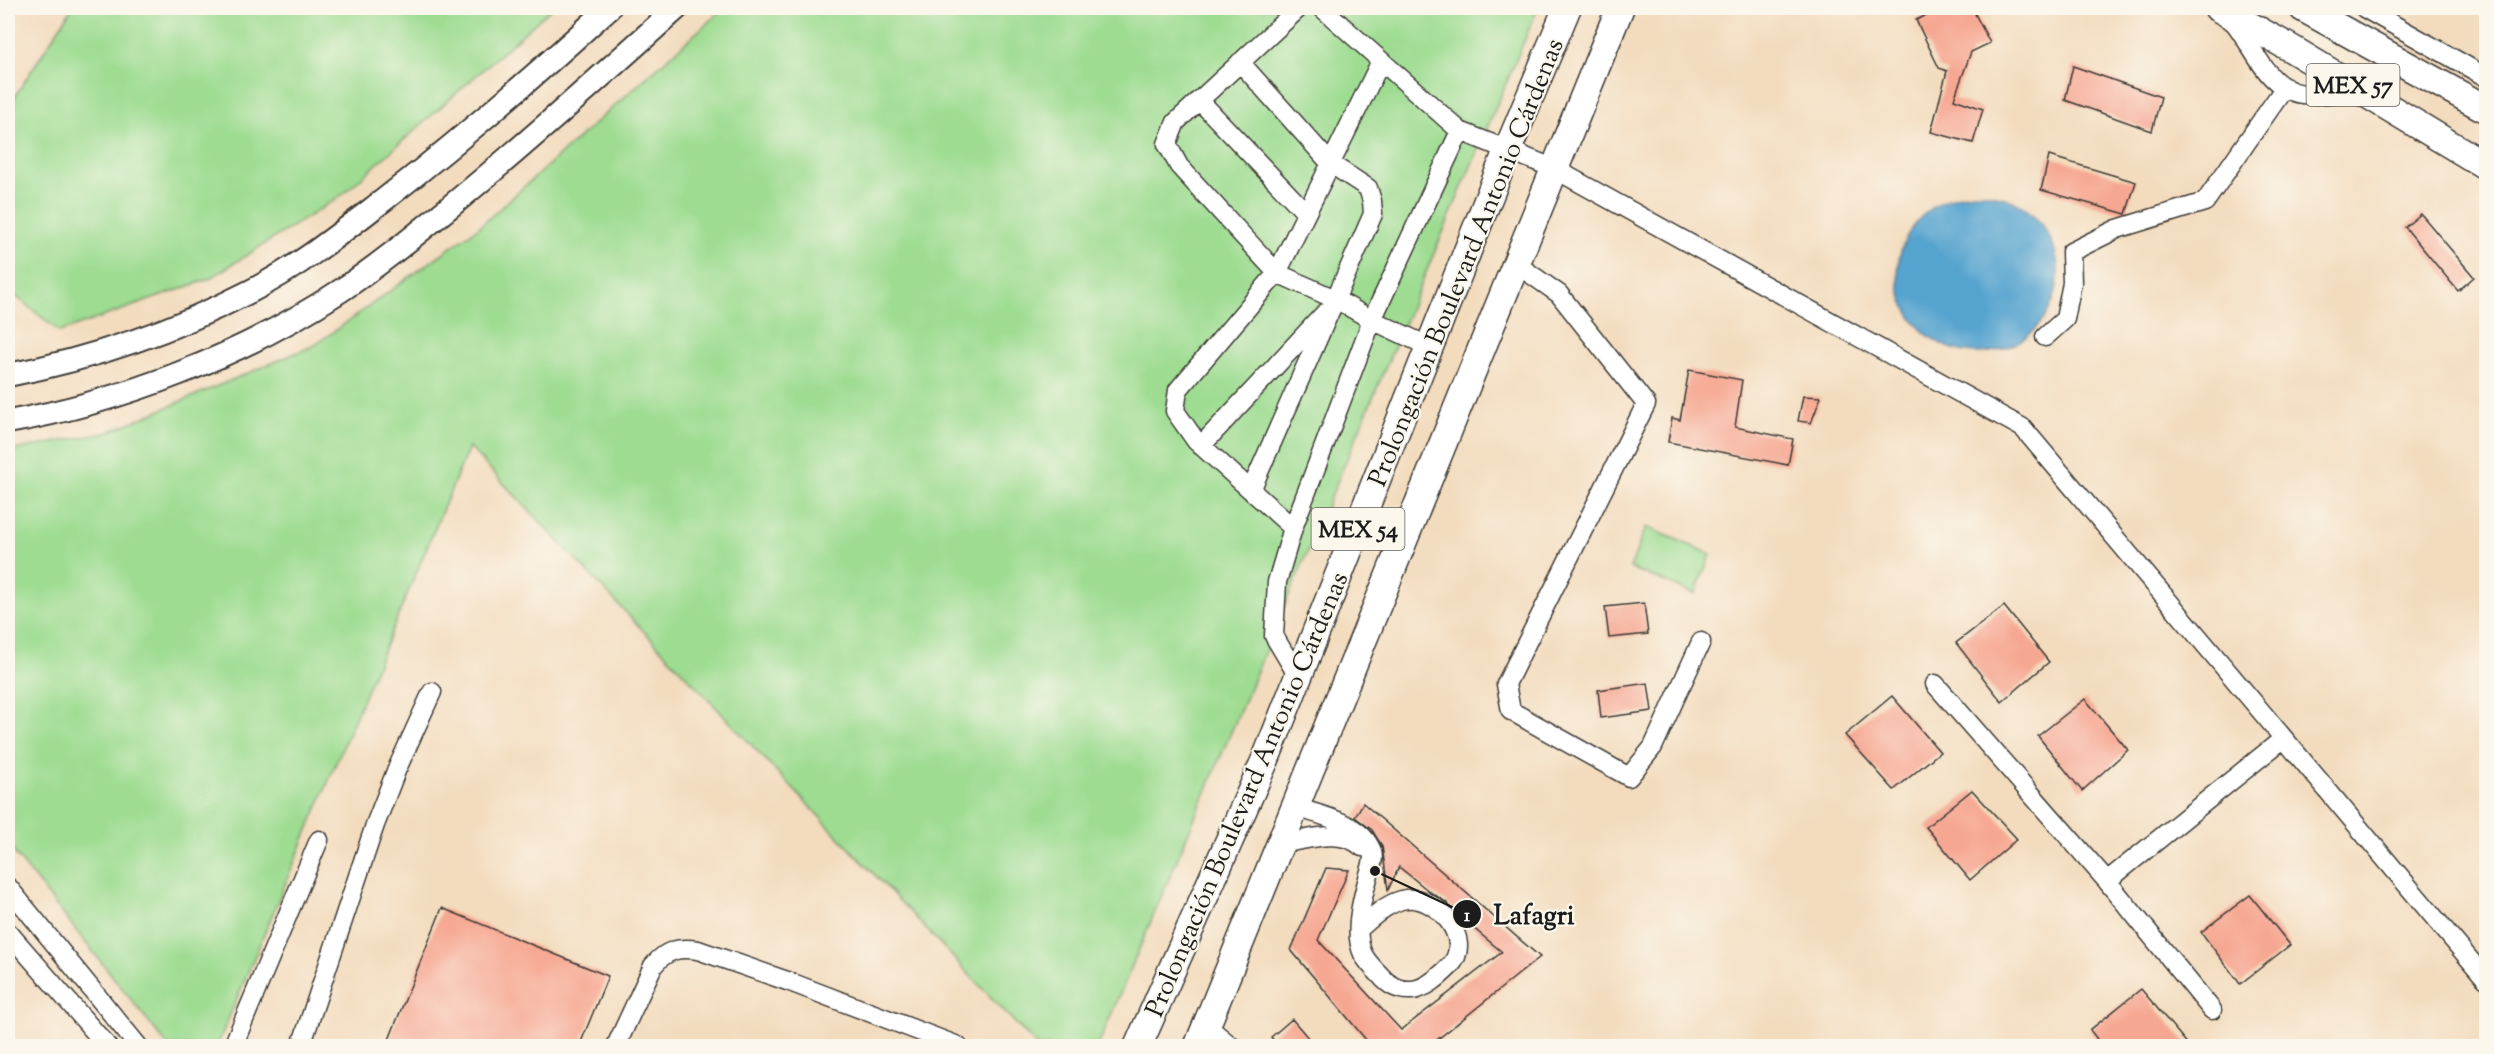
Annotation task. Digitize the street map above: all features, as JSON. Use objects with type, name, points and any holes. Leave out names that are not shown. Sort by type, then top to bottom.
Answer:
[{"type":"highway","name":"Prolongación Boulevard Antonio Cárdenas","points":[[1138,1047],[1266,758],[1508,149],[1567,8]]},
{"type":"highway","name":"Prolongación Boulevard Antonio Cárdenas","points":[[1203,1036],[1553,168],[1620,8]]},
{"type":"highway","points":[[2256,8],[2472,139],[2487,144]]},
{"type":"highway","name":"MEX 57","points":[[2303,8],[2487,109]]},
{"type":"highway","name":"MEX 57","points":[[2221,9],[2367,93],[2487,166]]},
{"type":"highway","points":[[1157,1047],[1213,913],[1218,896],[1222,857]]},
{"type":"main road","points":[[8,375],[68,362],[186,321],[251,291],[315,253],[449,149],[609,8]]},
{"type":"main road","points":[[8,422],[77,406],[211,362],[271,332],[339,292],[390,255],[473,188],[677,8]]},
{"type":"street","points":[[1299,8],[1176,122],[1167,144],[1179,166],[1277,273],[1430,347]]},
{"type":"street","points":[[1322,8],[1460,131],[1553,168],[2023,428],[2487,979]]},
{"type":"street","points":[[2364,8],[2487,76]]},
{"type":"street","points":[[2221,9],[2243,34],[2265,70],[2285,87],[2300,93],[2312,94],[2367,93]]},
{"type":"street","points":[[1293,528],[1202,446],[1175,411],[1178,390],[1277,273],[1381,61]]},
{"type":"street","points":[[1240,62],[1331,164],[1368,188],[1373,214],[1251,490]]},
{"type":"street","points":[[2045,337],[2066,319],[2072,283],[2071,252],[2117,229],[2205,202],[2285,87]]},
{"type":"street","points":[[1199,100],[1306,213]]},
{"type":"street","points":[[1299,678],[1274,636],[1277,582],[1293,528],[1372,320],[1460,131]]},
{"type":"street","points":[[1515,263],[1558,294],[1646,404],[1506,684],[1511,711],[1629,777],[1653,747],[1701,642]]},
{"type":"street","points":[[1202,446],[1336,300]]},
{"type":"street","points":[[1935,684],[2107,881],[2212,1010]]},
{"type":"street","points":[[301,1047],[375,825],[396,771],[432,692]]},
{"type":"street","points":[[2107,881],[2283,739]]},
{"type":"street","points":[[1295,807],[1332,819],[1357,832],[1372,850],[1373,861],[1360,928],[1359,941],[1368,961],[1384,980],[1402,990],[1425,986],[1451,964],[1458,951],[1458,936],[1454,929],[1431,904],[1424,900],[1398,901],[1360,928]]},
{"type":"street","points":[[1281,844],[1308,839],[1345,837],[1354,840],[1365,850],[1370,871]]},
{"type":"street","points":[[233,1047],[319,840]]},
{"type":"street","points":[[8,890],[138,1047]]},
{"type":"street","points":[[8,932],[107,1047]]},
{"type":"street","points":[[616,1047],[653,966],[662,955],[686,948],[698,950],[801,986],[958,1047]]},
{"type":"street","points":[[1203,1036],[1231,1047]]},
{"type":"green space","points":[[72,8],[552,8],[341,196],[209,279],[60,332],[8,290],[8,107]]},
{"type":"green space","points":[[724,8],[1538,8],[1098,1046],[1037,1046],[469,447],[217,1046],[168,1046],[8,845],[8,451],[106,433],[315,345],[479,227]]},
{"type":"green space","points":[[1646,527],[1711,554],[1695,594],[1630,568]]},
{"type":"water","points":[[1978,193],[2009,199],[2034,217],[2052,242],[2058,273],[2052,304],[2034,329],[2009,347],[1978,353],[1947,347],[1922,329],[1904,304],[1898,273],[1904,242],[1922,217],[1947,199]]},
{"type":"building","points":[[1938,8],[1972,8],[1990,43],[1971,52],[1954,99],[1983,109],[1973,143],[1931,132],[1947,71],[1939,68],[1916,20]]},
{"type":"building","points":[[2073,66],[2161,97],[2152,131],[2065,100]]},
{"type":"building","points":[[2049,156],[2136,182],[2126,214],[2041,190]]},
{"type":"building","points":[[2421,214],[2474,277],[2458,291],[2405,227]]},
{"type":"building","points":[[1689,370],[1742,380],[1735,427],[1793,439],[1788,465],[1668,442],[1672,418],[1680,420]]},
{"type":"building","points":[[1803,396],[1821,397],[1811,423],[1798,421]]},
{"type":"building","points":[[1644,603],[1648,634],[1609,638],[1605,607]]},
{"type":"building","points":[[2004,606],[2049,662],[2002,702],[1956,643]]},
{"type":"building","points":[[1648,683],[1652,711],[1601,718],[1598,690]]},
{"type":"building","points":[[1892,696],[1940,752],[1894,790],[1845,735]]},
{"type":"building","points":[[2085,699],[2128,750],[2082,791],[2038,736]]},
{"type":"building","points":[[1972,790],[2017,839],[1970,880],[1926,827]]},
{"type":"building","points":[[1363,803],[1540,957],[1428,1047],[1372,1047],[1291,950],[1326,868],[1349,870],[1318,940],[1401,1030],[1502,952],[1446,902],[1399,867],[1388,890],[1382,846],[1372,830],[1355,817]]},
{"type":"building","points":[[2250,895],[2290,945],[2240,984],[2201,932]]},
{"type":"building","points":[[442,908],[608,976],[579,1047],[386,1047]]},
{"type":"building","points":[[2141,989],[2190,1047],[2103,1047],[2090,1030]]},
{"type":"building","points":[[1292,1019],[1316,1047],[1279,1047],[1271,1037]]},
{"type":"place","name":"Lafagri","points":[[1375,871]]}]
